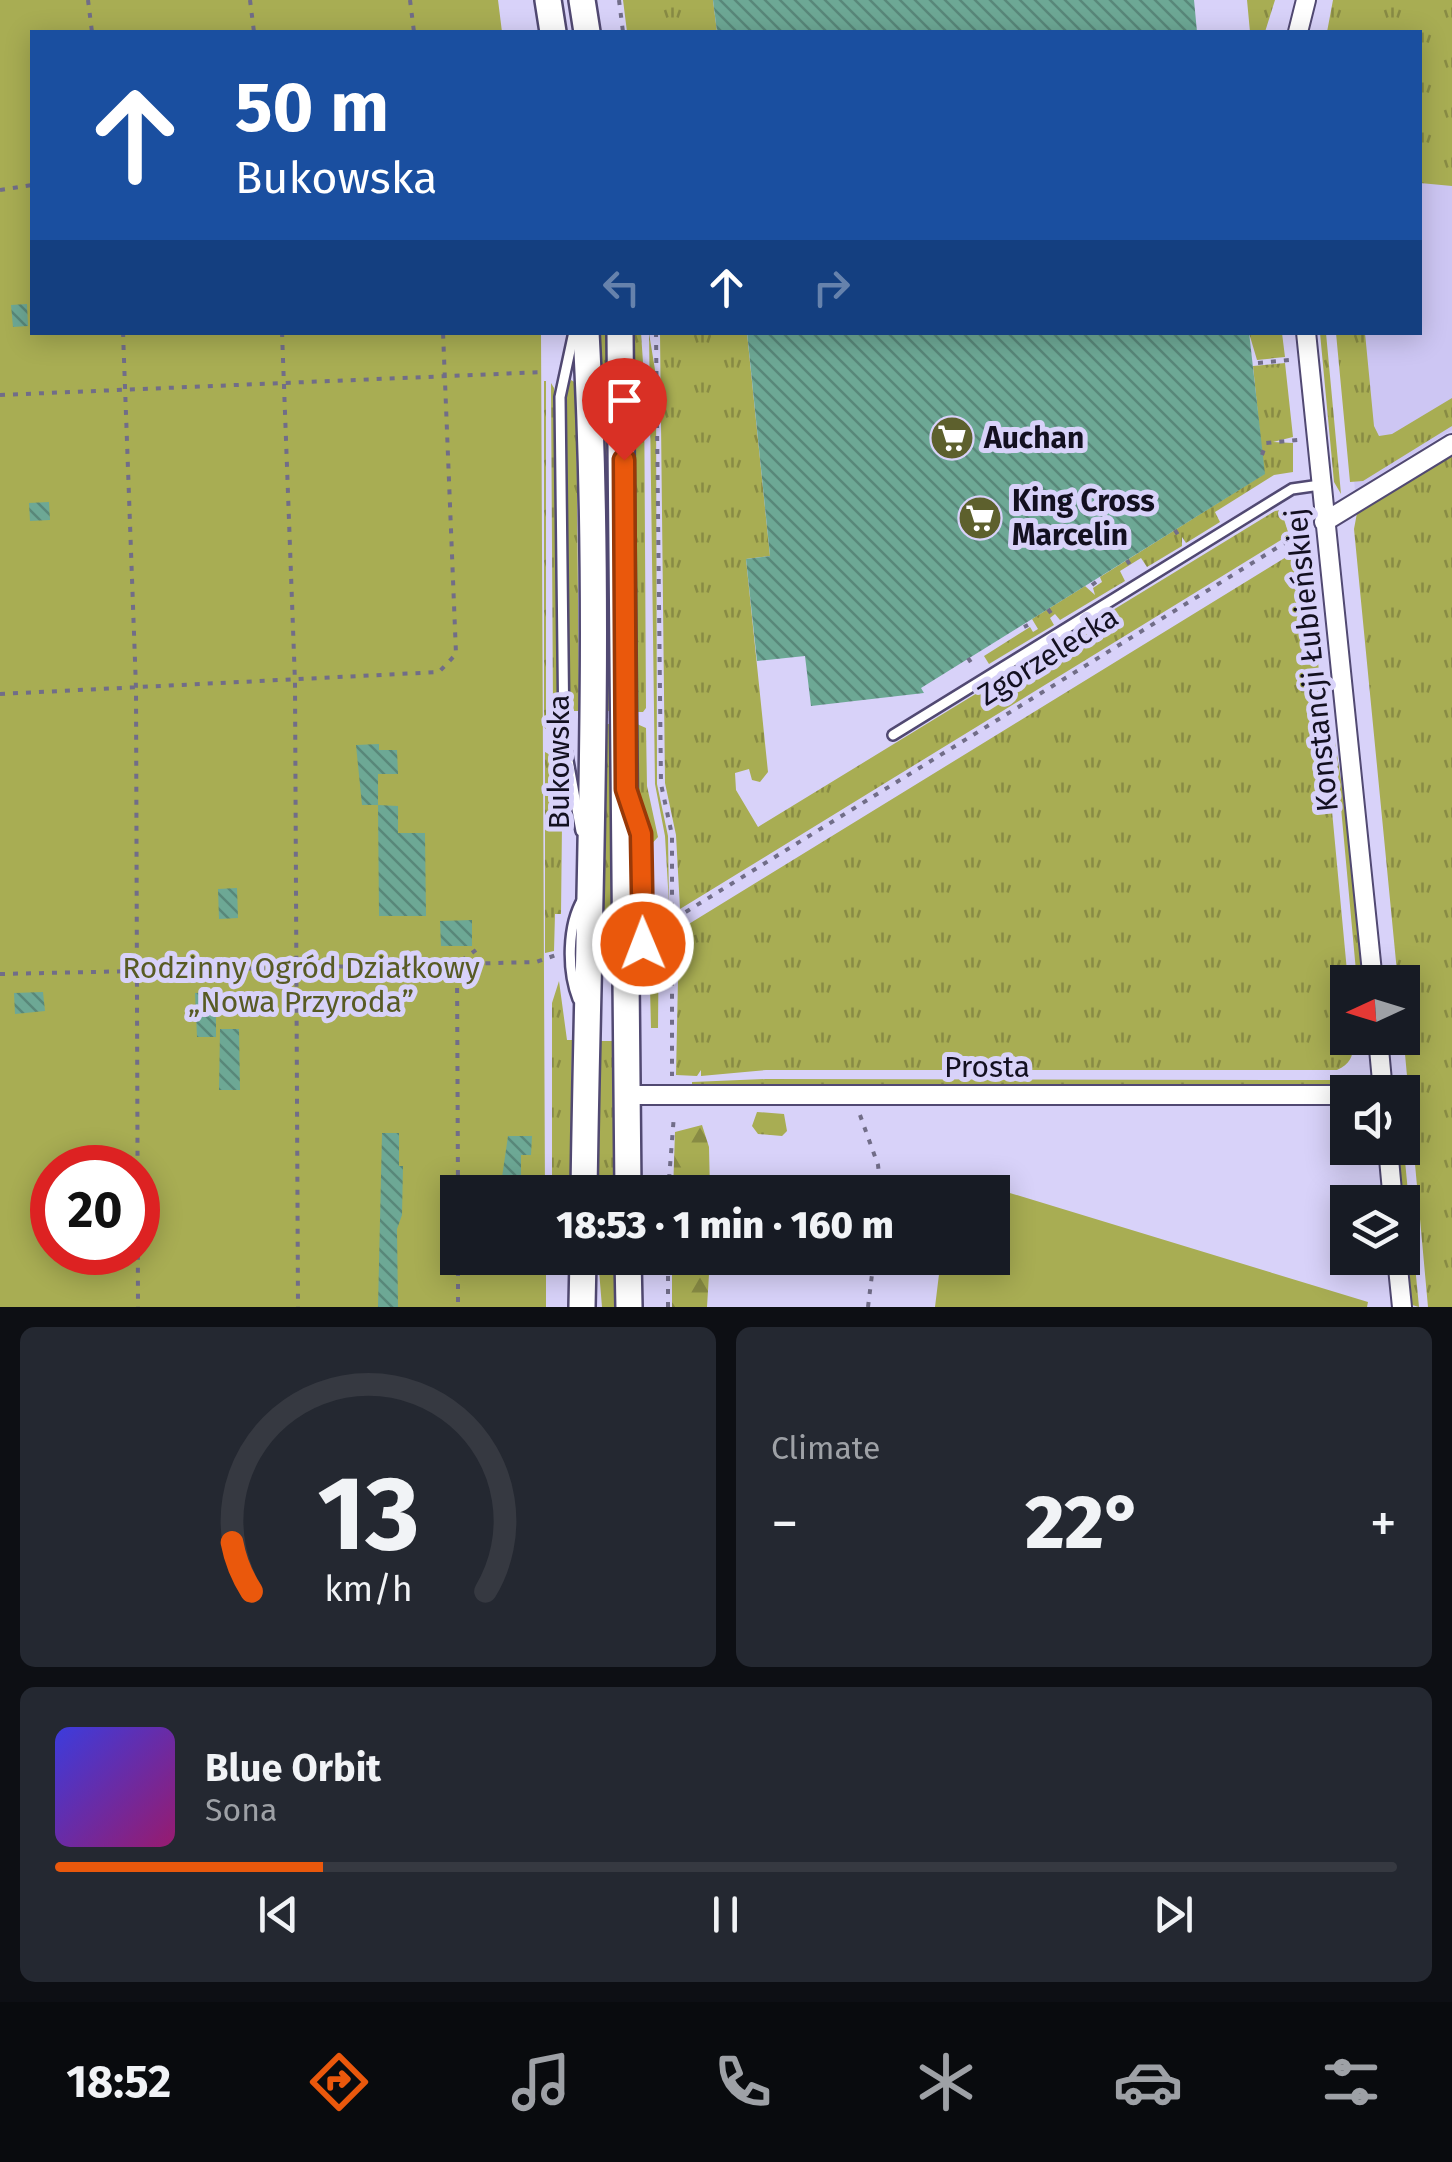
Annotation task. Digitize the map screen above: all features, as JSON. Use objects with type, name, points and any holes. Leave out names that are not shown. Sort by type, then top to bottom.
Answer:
[{"type":"main road","points":[[548,0],[552,30]]},
{"type":"main road","points":[[582,0],[586,30]]},
{"type":"main road","name":"Bukowska","points":[[584,1175],[591,886],[591,456],[586,335]]},
{"type":"main road","points":[[620,335],[628,1175]]},
{"type":"main road","points":[[582,1307],[583,1275]]},
{"type":"main road","points":[[628,1275],[629,1307]]},
{"type":"street","points":[[1298,30],[1306,0]]},
{"type":"street","name":"Konstancji Łubieńskiej","points":[[1306,335],[1371,965]]},
{"type":"street","points":[[1324,522],[1452,444]]},
{"type":"street","name":"Prosta","points":[[627,1095],[1330,1095]]},
{"type":"street","points":[[1399,1275],[1402,1307]]},
{"type":"lane","points":[[573,335],[560,397],[564,739],[591,886]]},
{"type":"lane","points":[[893,735],[1292,489],[1320,485]]},
{"type":"path","points":[[88,0],[92,30]]},
{"type":"path","points":[[250,0],[254,30]]},
{"type":"path","points":[[410,0],[414,30]]},
{"type":"path","points":[[619,0],[623,30]]},
{"type":"path","points":[[0,190],[30,185]]},
{"type":"path","points":[[123,335],[136,688],[138,1307]]},
{"type":"path","points":[[282,335],[295,682],[298,1307]]},
{"type":"path","points":[[0,694],[439,672],[456,654],[443,335]]},
{"type":"path","points":[[656,335],[661,784],[672,835],[673,1085]]},
{"type":"path","points":[[1258,363],[1290,360]]},
{"type":"path","points":[[0,395],[535,373],[544,379],[546,373]]},
{"type":"path","points":[[1262,455],[1266,443],[1298,440]]},
{"type":"path","name":"Zgorzelecka","points":[[673,914],[684,913],[1324,522]]},
{"type":"path","points":[[1175,530],[1180,538]]},
{"type":"path","points":[[1048,609],[1053,616]]},
{"type":"path","points":[[457,964],[476,950]]},
{"type":"path","points":[[0,974],[536,962],[544,955],[560,955]]},
{"type":"path","points":[[457,964],[458,1175]]},
{"type":"path","points":[[670,1175],[676,1105]]},
{"type":"path","points":[[860,1115],[879,1175]]},
{"type":"path","points":[[458,1275],[458,1307]]},
{"type":"path","points":[[668,1275],[668,1307]]},
{"type":"path","points":[[868,1307],[872,1275]]},
{"type":"shaded area","points":[[1452,0],[1452,430],[1355,490],[1340,335],[1422,335],[1422,30],[1338,30]]},
{"type":"green space","name":"Rodzinny Ogród Działkowy „Nowa Przyroda”","points":[[0,0],[498,0],[502,30],[30,30],[30,335],[541,335],[545,1175],[440,1175],[440,1275],[546,1275],[546,1307],[0,1307]]},
{"type":"green space","points":[[623,0],[713,0],[717,30],[627,30]]},
{"type":"green space","points":[[1247,0],[1275,0],[1266,30],[1250,30]]},
{"type":"green space","points":[[1333,0],[1452,0],[1452,186],[1422,183],[1422,30],[1327,30]]},
{"type":"green space","points":[[596,335],[608,335],[614,711],[602,711]]},
{"type":"green space","points":[[630,335],[641,335],[644,377],[646,708],[637,712]]},
{"type":"green space","points":[[649,335],[656,376],[657,784],[668,836],[669,904],[665,836],[655,784]]},
{"type":"green space","points":[[660,335],[747,335],[770,556],[746,559],[768,772],[760,782],[752,780],[749,769],[735,773],[736,790],[758,827],[1281,510],[1289,535],[680,909],[676,835],[665,783]]},
{"type":"green space","points":[[1250,335],[1282,335],[1285,357],[1257,360]]},
{"type":"green space","points":[[1320,335],[1326,335],[1341,494],[1334,482]]},
{"type":"green space","points":[[1336,335],[1365,335],[1374,426],[1379,436],[1392,434],[1452,398],[1452,426],[1363,481],[1350,482]]},
{"type":"green space","points":[[1285,363],[1293,437],[1273,442],[1293,443],[1293,472],[1274,475],[1215,512],[1220,522],[1186,543],[1182,537],[1182,546],[1147,567],[1141,558],[1120,571],[1125,581],[1060,620],[1055,614],[1050,618],[1054,625],[989,664],[984,656],[1030,627],[1033,632],[1038,629],[1032,619],[1085,586],[1095,595],[1093,588],[1102,582],[1100,577],[1264,474],[1253,366]]},
{"type":"green space","points":[[571,380],[576,383],[579,711],[570,711],[565,392]]},
{"type":"green space","points":[[546,381],[546,729],[544,727]]},
{"type":"green space","points":[[551,383],[554,388],[559,710],[553,708]]},
{"type":"green space","points":[[1452,456],[1452,1307],[1428,1307],[1420,1185],[1417,1185],[1415,1165],[1420,1165],[1420,1075],[1407,1075],[1405,1055],[1420,1055],[1420,965],[1396,965],[1354,529],[1357,513]]},
{"type":"green space","points":[[1296,551],[1309,565],[1346,965],[1330,965],[1330,1055],[1351,1055],[1337,1070],[766,1070],[701,1076],[701,1070],[697,1076],[676,1075],[679,930]]},
{"type":"green space","points":[[602,724],[614,724],[615,973],[599,973]]},
{"type":"green space","points":[[637,724],[646,728],[647,786],[658,837],[648,848],[637,787]]},
{"type":"green space","points":[[1335,742],[1347,818],[1361,965],[1355,965]]},
{"type":"green space","points":[[545,752],[554,757],[562,824],[561,914],[555,914],[554,951],[545,953]]},
{"type":"green space","points":[[648,907],[659,917],[658,1028],[651,1028]]},
{"type":"green space","points":[[559,981],[567,1040],[572,1040],[570,1175],[552,1175],[552,1003]]},
{"type":"green space","points":[[600,1041],[613,1041],[614,1175],[598,1175]]},
{"type":"green space","points":[[766,1079],[1330,1080],[1330,1086],[692,1085]]},
{"type":"green space","points":[[757,1112],[784,1114],[787,1131],[782,1136],[758,1134],[752,1126]]},
{"type":"green space","points":[[702,1125],[709,1147],[710,1175],[674,1175],[675,1132]]},
{"type":"green space","points":[[1400,1165],[1405,1165],[1407,1185],[1401,1185]]},
{"type":"green space","points":[[1010,1193],[1368,1302],[1367,1307],[935,1307],[939,1275],[1010,1275]]},
{"type":"green space","points":[[599,1275],[615,1275],[615,1307],[602,1307]]},
{"type":"green space","points":[[672,1275],[709,1275],[707,1307],[672,1307]]},
{"type":"green space","points":[[1409,1275],[1416,1275],[1419,1307],[1412,1305]]},
{"type":"building","points":[[713,0],[1194,0],[1197,30],[717,30]]},
{"type":"building","points":[[27,304],[28,326],[13,327],[11,305]]},
{"type":"building","name":"King Cross Marcelin","points":[[747,335],[1249,335],[1265,474],[921,688],[924,693],[811,706],[805,656],[757,661],[746,559],[770,556]]},
{"type":"building","points":[[49,502],[50,520],[30,521],[29,503]]},
{"type":"building","points":[[379,744],[379,750],[397,750],[398,774],[378,774],[378,805],[362,805],[356,745]]},
{"type":"building","points":[[378,805],[398,806],[398,833],[425,833],[426,916],[379,916]]},
{"type":"building","points":[[237,888],[238,918],[219,919],[218,889]]},
{"type":"building","points":[[472,920],[472,946],[441,946],[440,921]]},
{"type":"building","points":[[43,992],[45,1011],[15,1014],[14,993]]},
{"type":"building","points":[[216,992],[216,1037],[197,1037],[195,993]]},
{"type":"building","points":[[220,1029],[239,1029],[240,1090],[219,1090]]},
{"type":"building","points":[[382,1133],[399,1133],[399,1166],[403,1166],[402,1215],[397,1229],[398,1307],[378,1307]]},
{"type":"building","points":[[508,1136],[532,1136],[531,1155],[521,1155],[521,1175],[502,1175]]},
{"type":"place","name":"Auchan","points":[[952,438]]},
{"type":"place","name":"King Cross Marcelin","points":[[980,518]]},
{"type":"route","points":[[624,460],[626,789],[641,834],[643,944]]}]
